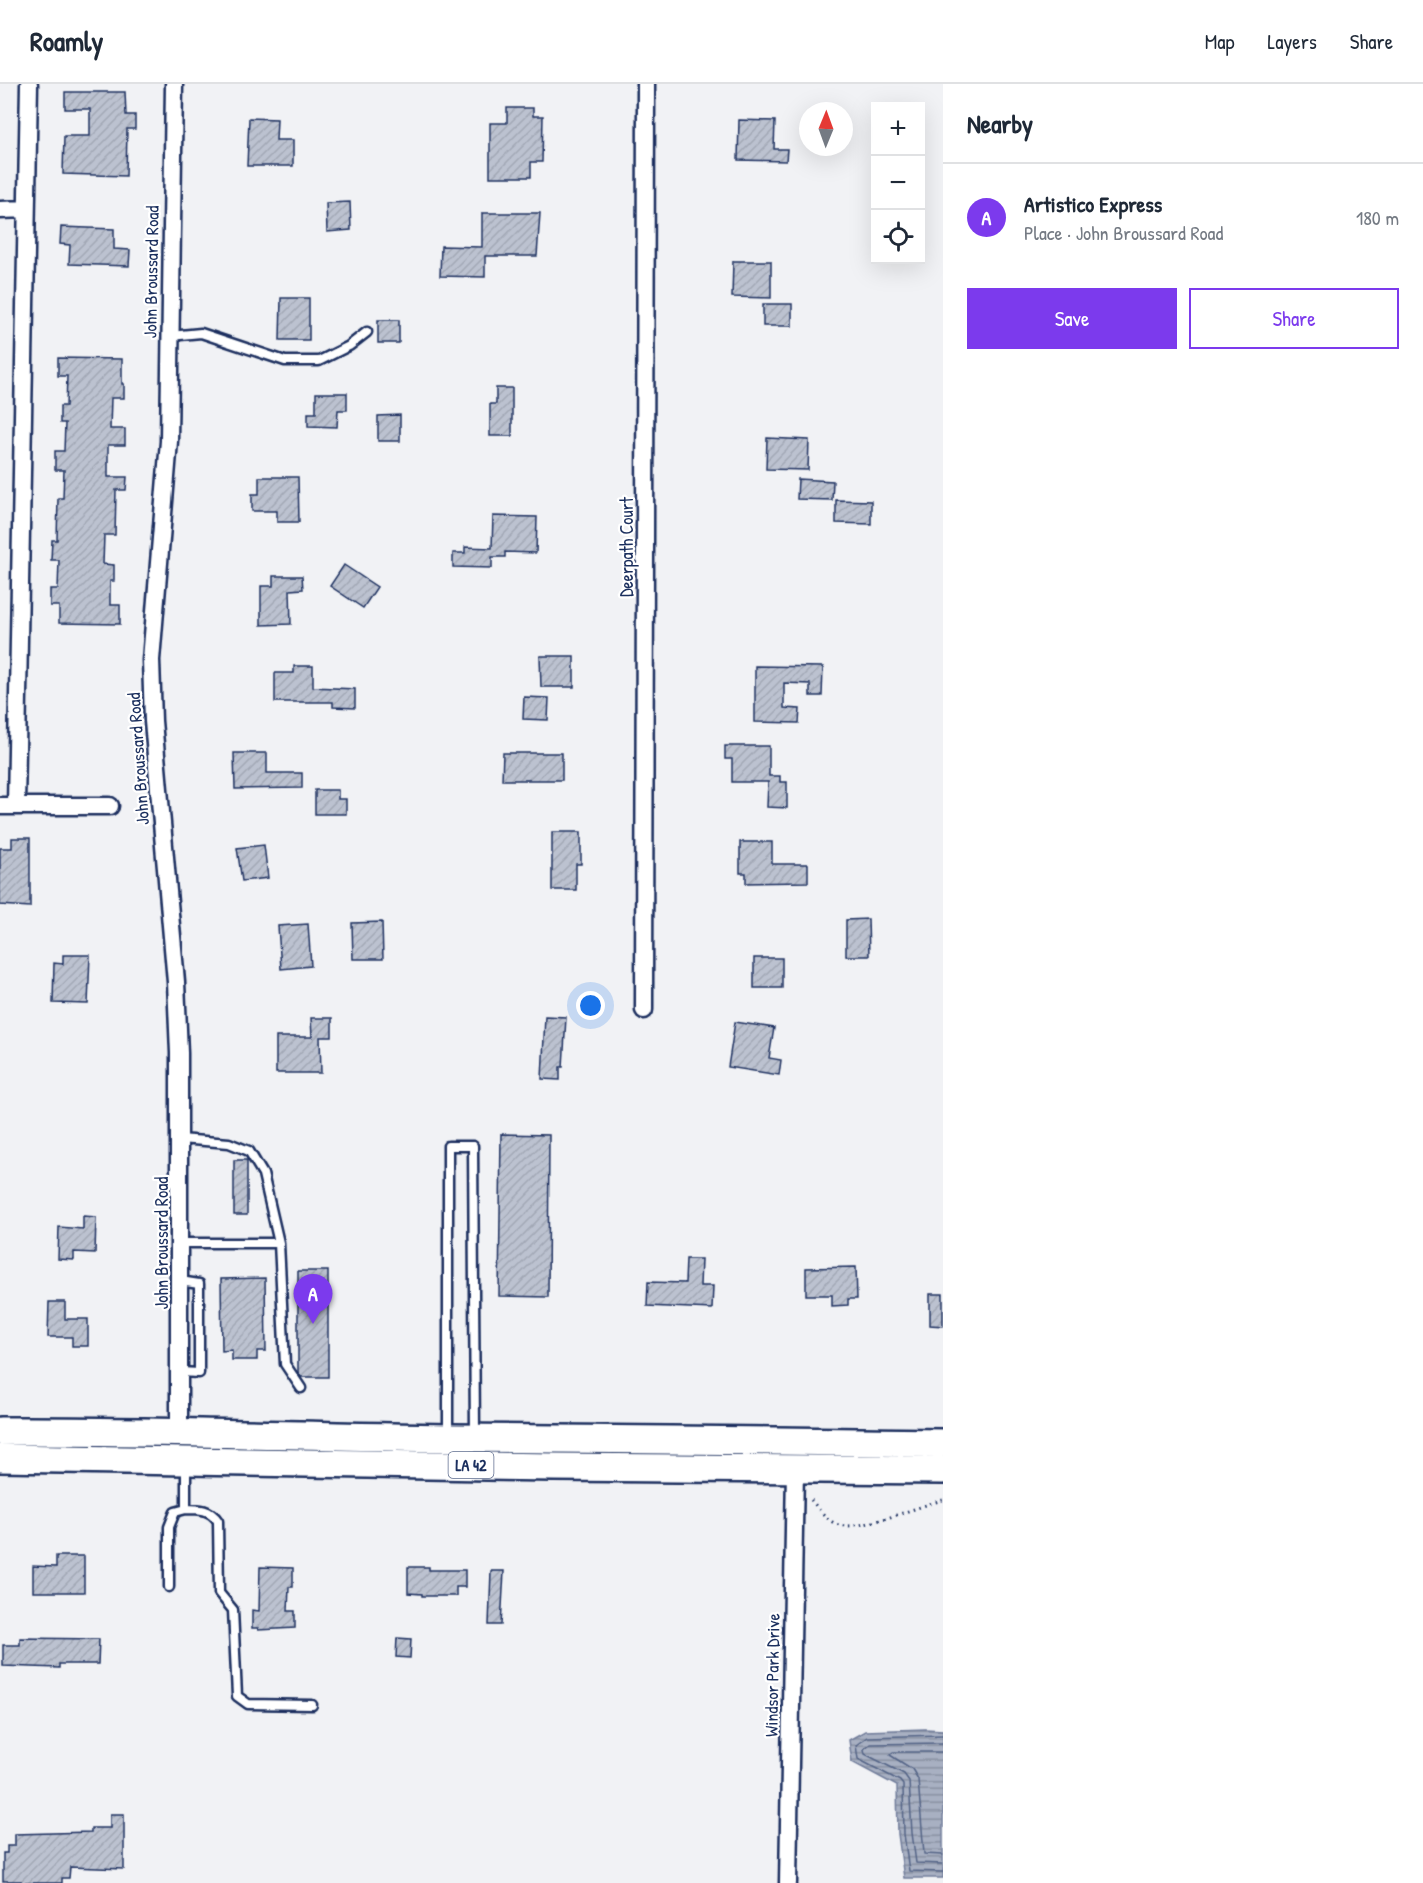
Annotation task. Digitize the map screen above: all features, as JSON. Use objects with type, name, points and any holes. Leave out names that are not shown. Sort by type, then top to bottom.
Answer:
[{"type":"main road","name":"LA 42","points":[[3,1432],[179,1431],[448,1438],[694,1439],[943,1445]]},
{"type":"main road","points":[[64,1458],[91,1448],[172,1446],[179,1431]]},
{"type":"main road","points":[[849,1469],[865,1457],[879,1452],[920,1453],[943,1445]]},
{"type":"main road","name":"LA 42","points":[[0,1458],[186,1461],[800,1481],[849,1469],[943,1470]]},
{"type":"street","points":[[29,84],[8,806],[110,806]]},
{"type":"street","name":"John Broussard Road","points":[[174,84],[169,441],[151,660],[153,722],[176,982],[179,1053],[179,1431]]},
{"type":"street","name":"Deerpath Court","points":[[644,1010],[646,84]]},
{"type":"street","points":[[0,210],[26,209]]},
{"type":"street","name":"Windsor Park Drive","points":[[788,1883],[800,1481]]},
{"type":"lane","points":[[170,336],[201,333],[285,362],[319,361],[349,346],[368,332]]},
{"type":"lane","points":[[180,1139],[229,1143],[249,1151],[263,1174],[279,1243],[285,1364],[301,1388]]},
{"type":"lane","points":[[448,1438],[448,1146],[473,1146],[475,1438]]},
{"type":"lane","points":[[180,1243],[279,1243]]},
{"type":"lane","points":[[180,1281],[199,1284],[199,1372],[180,1372]]},
{"type":"lane","points":[[180,1311],[199,1311]]},
{"type":"lane","points":[[180,1342],[199,1342]]},
{"type":"lane","points":[[186,1461],[186,1509]]},
{"type":"lane","points":[[169,1587],[169,1527],[176,1512],[186,1509],[210,1512],[218,1521],[219,1593],[233,1610],[237,1696],[248,1704],[312,1705]]},
{"type":"path","points":[[800,1481],[831,1521],[843,1525],[860,1524],[943,1500]]},
{"type":"water","points":[[943,1730],[943,1878],[904,1878],[898,1834],[897,1786],[852,1762],[849,1740],[865,1731]]},
{"type":"building","points":[[65,92],[125,92],[126,115],[135,115],[135,129],[127,129],[126,176],[63,174],[64,136],[90,136],[90,109],[65,109]]},
{"type":"building","points":[[507,108],[533,108],[533,116],[543,116],[542,162],[531,162],[531,177],[490,177],[490,123],[507,123]]},
{"type":"building","points":[[249,118],[277,119],[276,140],[293,140],[293,166],[247,166]]},
{"type":"building","points":[[739,120],[775,121],[774,149],[787,149],[786,161],[738,160]]},
{"type":"building","points":[[350,202],[351,230],[327,232],[326,203]]},
{"type":"building","points":[[482,213],[540,213],[537,256],[485,256],[485,277],[440,276],[441,246],[482,247]]},
{"type":"building","points":[[61,227],[114,229],[114,249],[130,250],[129,266],[69,264],[70,245],[60,244]]},
{"type":"building","points":[[733,261],[771,261],[771,298],[732,297]]},
{"type":"building","points":[[281,298],[309,298],[309,340],[280,340]]},
{"type":"building","points":[[763,304],[792,304],[792,326],[763,326]]},
{"type":"building","points":[[378,320],[399,320],[399,343],[378,343]]},
{"type":"building","points":[[58,358],[122,359],[124,398],[111,398],[110,429],[125,429],[125,445],[108,445],[108,477],[127,477],[126,490],[116,490],[115,535],[104,535],[103,564],[114,565],[114,581],[110,581],[110,605],[120,605],[120,624],[59,623],[59,606],[50,606],[50,589],[58,589],[59,560],[51,560],[52,540],[57,540],[58,498],[63,498],[64,470],[55,470],[55,451],[64,451],[65,423],[60,423],[60,406],[66,406],[67,376],[58,376]]},
{"type":"building","points":[[496,388],[512,388],[512,436],[490,436],[490,404],[496,404]]},
{"type":"building","points":[[316,393],[347,393],[347,410],[338,410],[337,427],[308,426],[308,413],[316,413]]},
{"type":"building","points":[[400,415],[400,441],[378,441],[378,416]]},
{"type":"building","points":[[767,438],[809,440],[808,470],[766,469]]},
{"type":"building","points":[[259,477],[298,477],[299,522],[277,522],[277,511],[252,511],[252,494],[259,494]]},
{"type":"building","points":[[798,479],[833,481],[832,500],[797,499]]},
{"type":"building","points":[[836,500],[871,501],[871,524],[836,523]]},
{"type":"building","points":[[493,516],[537,517],[536,553],[505,552],[505,557],[492,557],[492,568],[453,567],[453,553],[465,553],[465,547],[492,548]]},
{"type":"building","points":[[344,565],[377,587],[363,608],[330,586]]},
{"type":"building","points":[[273,576],[302,576],[303,589],[290,590],[291,624],[261,625],[261,586],[273,586]]},
{"type":"building","points":[[540,656],[574,656],[574,687],[541,687]]},
{"type":"building","points":[[294,666],[313,666],[313,687],[355,689],[355,708],[333,707],[333,702],[275,702],[275,673],[294,673]]},
{"type":"building","points":[[755,666],[823,667],[822,696],[810,696],[810,684],[784,683],[784,708],[800,709],[799,723],[755,722]]},
{"type":"building","points":[[524,697],[549,698],[548,720],[523,719]]},
{"type":"building","points":[[725,746],[769,746],[769,776],[780,776],[780,782],[787,782],[787,808],[767,807],[768,782],[732,782],[732,759],[725,759]]},
{"type":"building","points":[[234,753],[267,753],[267,773],[302,773],[302,788],[235,789]]},
{"type":"building","points":[[503,753],[562,753],[562,780],[502,780]]},
{"type":"building","points":[[315,790],[338,790],[338,799],[346,799],[346,814],[315,814]]},
{"type":"building","points":[[552,832],[581,832],[581,864],[576,864],[576,890],[552,890]]},
{"type":"building","points":[[12,838],[30,838],[30,907],[0,905],[0,848],[12,848]]},
{"type":"building","points":[[740,842],[772,842],[772,864],[808,864],[808,882],[746,883],[746,873],[740,873]]},
{"type":"building","points":[[264,845],[268,878],[242,881],[237,848]]},
{"type":"building","points":[[868,919],[869,956],[846,956],[846,920]]},
{"type":"building","points":[[382,922],[383,959],[353,959],[352,923]]},
{"type":"building","points":[[308,924],[311,966],[281,969],[278,926]]},
{"type":"building","points":[[63,955],[90,955],[88,1004],[53,1003],[54,963],[63,964]]},
{"type":"building","points":[[754,958],[782,958],[782,988],[754,988]]},
{"type":"building","points":[[545,1016],[566,1017],[560,1080],[542,1079]]},
{"type":"building","points":[[311,1018],[332,1018],[332,1037],[320,1037],[321,1073],[276,1073],[276,1037],[312,1037]]},
{"type":"building","points":[[735,1022],[774,1028],[769,1058],[781,1060],[779,1075],[728,1067]]},
{"type":"building","points":[[501,1134],[549,1135],[548,1297],[499,1296]]},
{"type":"building","points":[[234,1160],[247,1160],[247,1215],[234,1215]]},
{"type":"building","points":[[83,1216],[96,1217],[95,1253],[74,1252],[74,1260],[58,1259],[59,1227],[83,1229]]},
{"type":"building","points":[[686,1259],[701,1259],[700,1286],[713,1286],[712,1309],[647,1306],[648,1282],[685,1283]]},
{"type":"building","points":[[856,1267],[857,1299],[848,1299],[848,1305],[832,1306],[832,1295],[806,1295],[806,1268]]},
{"type":"building","points":[[298,1271],[328,1271],[328,1377],[301,1377],[298,1372]]},
{"type":"building","points":[[265,1278],[266,1351],[257,1351],[257,1360],[232,1360],[232,1350],[222,1351],[221,1279]]},
{"type":"building","points":[[930,1294],[943,1294],[943,1326],[930,1325]]},
{"type":"building","points":[[49,1302],[65,1302],[65,1319],[88,1319],[88,1346],[72,1346],[72,1337],[48,1337]]},
{"type":"building","points":[[56,1556],[84,1556],[84,1592],[33,1592],[33,1566],[56,1567]]},
{"type":"building","points":[[260,1567],[293,1568],[293,1587],[289,1587],[288,1611],[295,1611],[295,1628],[258,1630],[258,1628],[252,1628],[252,1610],[259,1611]]},
{"type":"building","points":[[408,1567],[429,1567],[429,1570],[465,1570],[465,1587],[456,1587],[456,1596],[422,1596],[422,1594],[408,1593]]},
{"type":"building","points":[[491,1571],[504,1571],[501,1625],[489,1625]]},
{"type":"building","points":[[20,1638],[99,1639],[98,1664],[59,1664],[59,1668],[3,1666],[3,1645],[20,1645]]},
{"type":"building","points":[[397,1638],[411,1639],[410,1658],[396,1657]]},
{"type":"building","points":[[110,1814],[124,1814],[124,1869],[70,1867],[69,1878],[62,1878],[62,1883],[3,1881],[3,1853],[7,1853],[7,1846],[15,1846],[15,1834],[91,1832],[91,1828],[110,1828]]},
{"type":"place","name":"Artistico Express","points":[[313,1324]]}]
